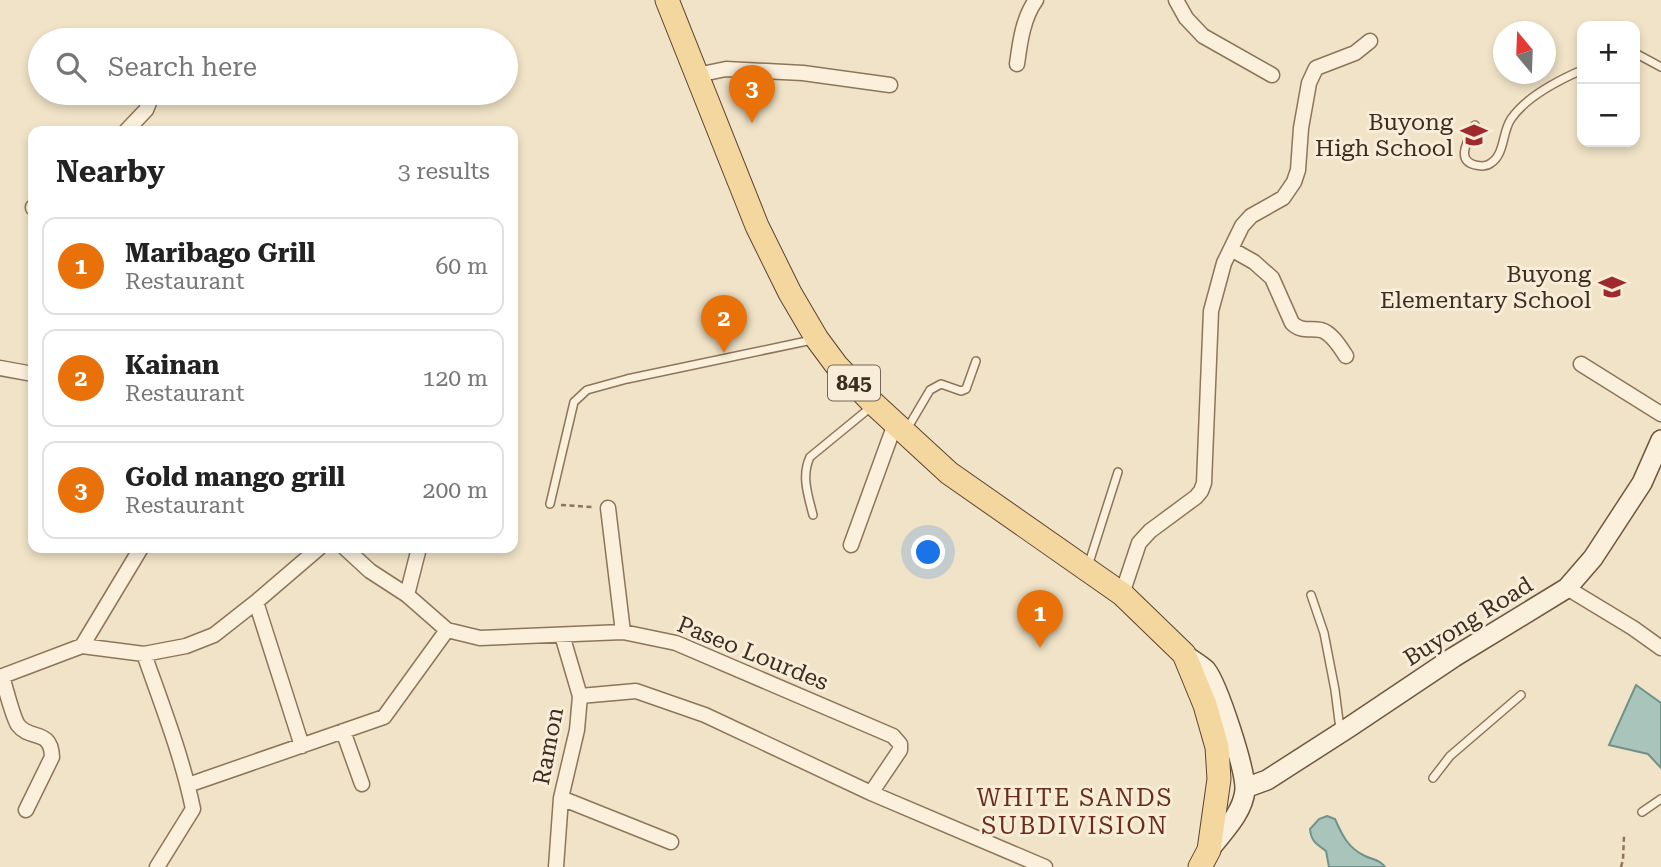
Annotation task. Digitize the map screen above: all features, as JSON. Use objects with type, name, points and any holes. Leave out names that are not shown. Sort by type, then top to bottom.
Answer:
[{"type":"main road","name":"845","points":[[667,0],[757,226],[790,293],[817,339],[837,366],[874,404],[949,472],[1122,594],[1184,654],[1205,705],[1217,747],[1219,779],[1205,859]]},
{"type":"street","points":[[1017,64],[1029,10],[1036,0]]},
{"type":"street","points":[[1176,0],[1186,18],[1203,36],[1272,75]]},
{"type":"street","points":[[1122,594],[1139,543],[1150,531],[1196,497],[1204,483],[1211,311],[1224,263],[1242,226],[1251,216],[1283,198],[1294,182],[1298,170],[1301,128],[1309,83],[1316,68],[1355,53],[1370,41]]},
{"type":"street","points":[[697,75],[726,69],[803,73],[890,85]]},
{"type":"street","points":[[132,126],[148,105]]},
{"type":"street","points":[[1231,250],[1254,262],[1272,278],[1297,328],[1323,330],[1346,356]]},
{"type":"street","points":[[1581,363],[1661,414]]},
{"type":"street","points":[[0,368],[28,373]]},
{"type":"street","points":[[851,545],[900,428]]},
{"type":"street","name":"Buyong Road","points":[[1245,788],[1267,780],[1454,657],[1567,588],[1593,558],[1642,483],[1661,440]]},
{"type":"street","points":[[608,508],[623,632]]},
{"type":"street","points":[[82,646],[138,553]]},
{"type":"street","points":[[26,810],[52,757],[52,747],[47,740],[24,730],[18,724],[1,677],[82,646],[144,654],[186,646],[214,635],[313,553]]},
{"type":"street","name":"Paseo Lourdes","points":[[350,553],[370,571],[407,595],[447,630],[480,638],[623,632],[676,643],[892,736],[900,744],[900,750],[872,793]]},
{"type":"street","points":[[407,595],[418,553]]},
{"type":"street","points":[[1567,588],[1661,648]]},
{"type":"street","points":[[256,602],[302,746]]},
{"type":"street","points":[[188,785],[384,717],[447,630]]},
{"type":"street","name":"Ramon","points":[[556,867],[561,798],[577,730],[580,696],[562,635]]},
{"type":"street","points":[[144,654],[188,785],[193,809],[157,867]]},
{"type":"street","points":[[1184,654],[1206,670],[1219,695],[1235,744],[1245,788],[1236,817],[1205,859]]},
{"type":"street","points":[[580,696],[636,691],[705,715],[872,793],[1045,867]]},
{"type":"street","points":[[342,731],[362,784]]},
{"type":"street","points":[[561,798],[671,842]]},
{"type":"lane","points":[[1640,56],[1661,66]]},
{"type":"lane","points":[[1475,125],[1464,156],[1471,164],[1484,166],[1496,159],[1510,120],[1538,93],[1577,72]]},
{"type":"lane","points":[[550,504],[574,402],[587,390],[817,339]]},
{"type":"lane","points":[[900,428],[930,390],[941,384],[961,391],[966,389],[976,361]]},
{"type":"lane","points":[[813,515],[805,478],[810,457],[874,404]]},
{"type":"lane","points":[[1087,570],[1118,472]]},
{"type":"lane","points":[[1311,595],[1324,633],[1340,733]]},
{"type":"lane","points":[[1433,778],[1450,757],[1521,695]]},
{"type":"lane","points":[[1642,811],[1661,799]]},
{"type":"path","points":[[550,504],[608,508]]},
{"type":"path","points":[[1621,867],[1624,836]]},
{"type":"water","points":[[1636,685],[1661,703],[1661,768],[1648,754],[1609,745]]},
{"type":"water","points":[[1327,816],[1335,819],[1343,836],[1354,849],[1385,867],[1329,867],[1326,851],[1315,842],[1310,829],[1319,819]]},
{"type":"place","name":"Gold mango grill","points":[[752,123]]},
{"type":"place","name":"Buyong High School","points":[[1474,135]]},
{"type":"place","name":"Buyong Elementary School","points":[[1612,287]]},
{"type":"place","name":"Kainan","points":[[724,353]]},
{"type":"place","name":"Maribago Grill","points":[[1040,648]]},
{"type":"district","name":"WHITE SANDS SUBDIVISION","points":[[1075,812]]}]
